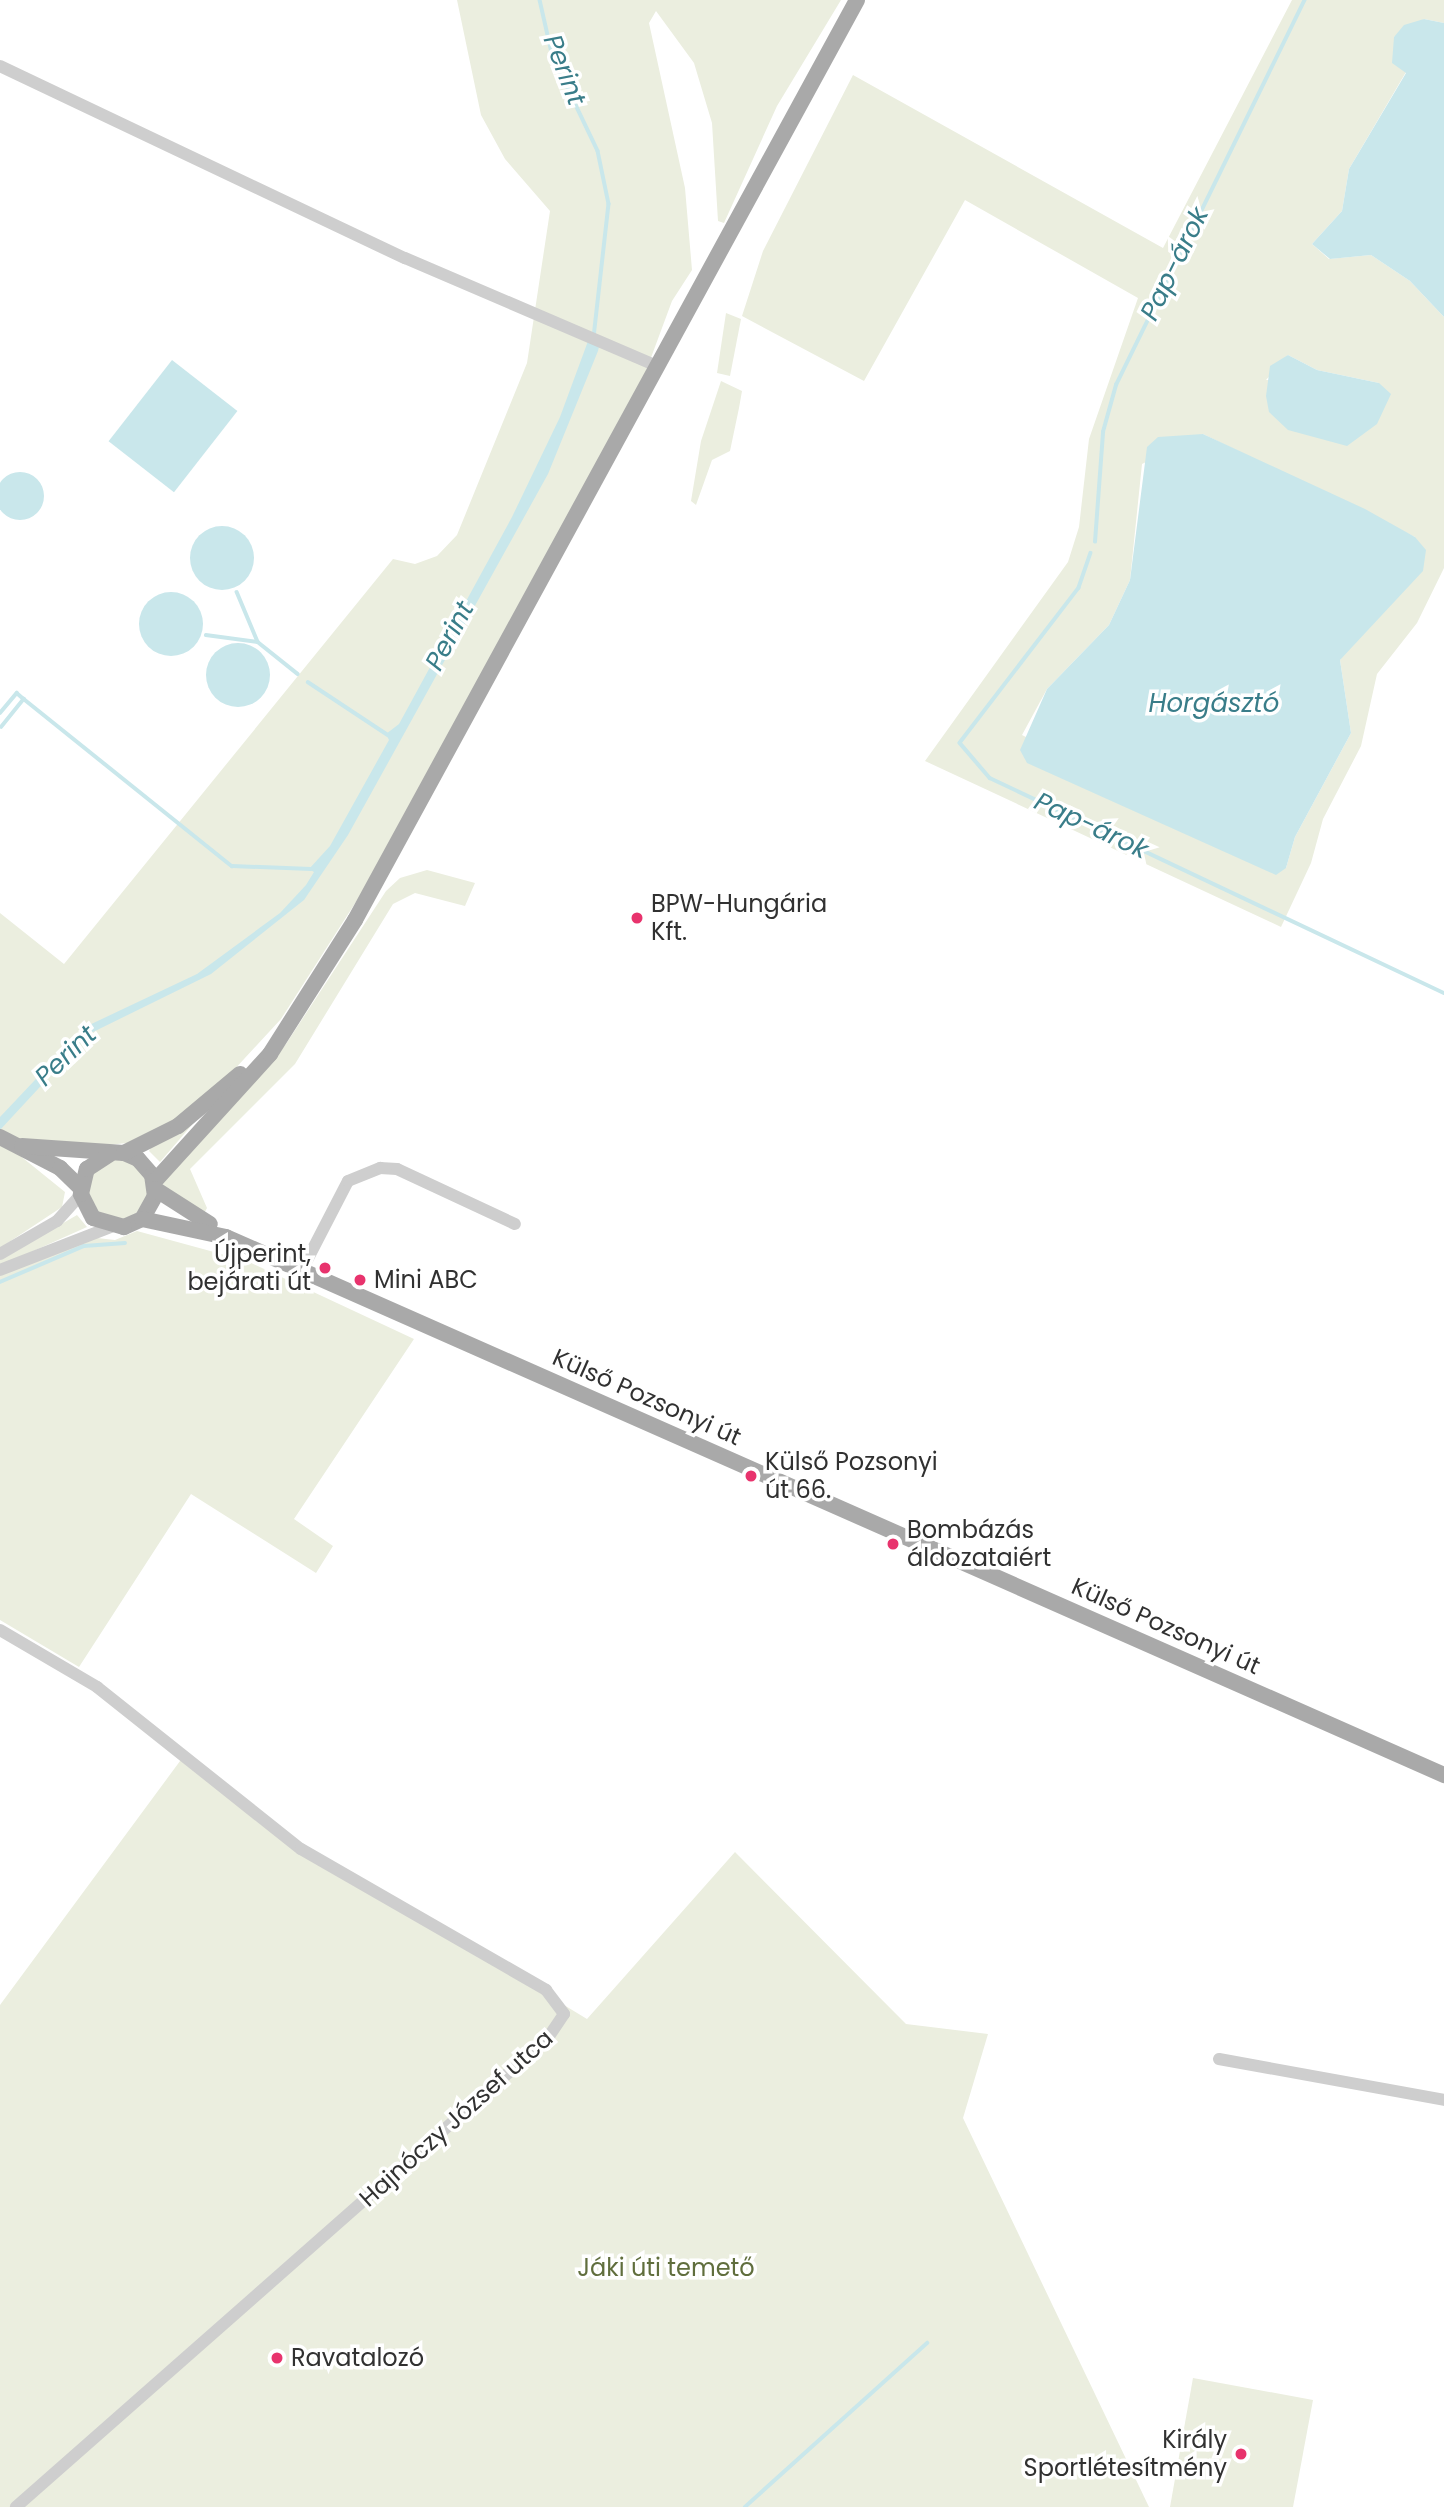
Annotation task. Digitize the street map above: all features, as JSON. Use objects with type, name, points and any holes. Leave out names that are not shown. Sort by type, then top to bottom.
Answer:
[{"type":"main road","points":[[142,1219],[155,1186],[263,1062],[364,906],[857,0]]},
{"type":"main road","points":[[81,1191],[87,1169],[117,1153],[170,1132],[219,1093],[302,1004]]},
{"type":"main road","points":[[0,1137],[22,1146],[81,1191],[93,1218],[111,1227],[142,1219],[212,1231],[255,1249]]},
{"type":"main road","points":[[22,1146],[117,1153],[144,1163],[155,1186],[255,1249]]},
{"type":"main road","name":"Külső Pozsonyi út","points":[[255,1249],[1444,1775]]},
{"type":"street","points":[[0,66],[659,367]]},
{"type":"street","points":[[302,1270],[348,1181],[380,1168],[397,1169],[515,1224]]},
{"type":"street","points":[[0,1254],[57,1221],[81,1191]]},
{"type":"street","points":[[0,1270],[111,1227]]},
{"type":"street","name":"Hajnóczy József utca","points":[[0,1630],[97,1687],[301,1849],[546,1990],[564,2014],[547,2039],[16,2507]]},
{"type":"street","points":[[1219,2059],[1444,2100]]},
{"type":"green space","points":[[457,0],[841,0],[777,106],[724,223],[718,221],[712,123],[694,63],[656,11],[649,23],[685,188],[692,270],[672,301],[639,390],[368,883],[281,1019],[209,1097],[147,1141],[18,1154],[65,1192],[62,1207],[0,1248],[0,913],[64,964],[393,559],[415,564],[437,556],[457,535],[527,363],[550,211],[505,159],[481,115]]},
{"type":"green space","points":[[1292,0],[1444,0],[1444,23],[1424,19],[1394,37],[1406,72],[1349,169],[1342,211],[1312,244],[1329,259],[1371,255],[1410,281],[1444,317],[1444,568],[1417,623],[1377,674],[1361,746],[1323,819],[1311,863],[1281,927],[925,761],[1068,562],[1079,527],[1089,439],[1138,298],[965,200],[864,381],[742,316],[763,251],[853,75],[1163,248]],"holes":[[[1288,355],[1317,370],[1379,383],[1266,380]],[[1203,434],[1415,537],[1340,660],[1351,733],[1295,837],[1286,868],[1022,735],[1047,689],[1109,625],[1130,580],[1142,464]]]},
{"type":"green space","points":[[726,313],[741,319],[730,376],[717,373]]},
{"type":"green space","points":[[721,381],[742,391],[739,408],[730,451],[712,460],[696,505],[691,501],[701,441]]},
{"type":"green space","points":[[427,870],[475,883],[465,906],[415,893],[393,904],[295,1064],[190,1169],[207,1208],[201,1219],[162,1188],[162,1177],[286,1044],[386,891],[400,878]]},
{"type":"green space","points":[[197,1119],[160,1162],[149,1151],[151,1147]]},
{"type":"green space","points":[[118,1159],[135,1164],[143,1172],[148,1189],[143,1206],[135,1214],[118,1219],[101,1214],[93,1206],[88,1189],[93,1172],[101,1164]]},
{"type":"green space","points":[[77,1215],[87,1227],[0,1266],[0,1260]]},
{"type":"green space","points":[[137,1231],[247,1261],[414,1339],[294,1519],[333,1546],[316,1573],[191,1494],[79,1667],[0,1620],[0,1275],[88,1237],[115,1240]]},
{"type":"green space","name":"Jáki úti temető","points":[[183,1757],[267,1825],[587,2019],[735,1852],[906,2024],[988,2034],[963,2118],[1149,2507],[0,2507],[0,2005]]},
{"type":"green space","name":"Király Sportlétesítmény","points":[[1193,2378],[1313,2400],[1293,2507],[1170,2507]]},
{"type":"water","points":[[1424,19],[1444,23],[1444,317],[1410,281],[1371,255],[1330,259],[1312,244],[1342,211],[1349,169],[1406,73],[1392,63],[1394,37],[1404,25]]},
{"type":"water","points":[[591,333],[601,338],[598,351],[548,474],[348,835],[304,900],[211,974],[89,1034],[0,1130],[0,1117],[85,1027],[197,974],[280,913],[306,885],[314,872],[309,869],[330,846],[389,740],[386,734],[399,724],[512,517],[560,417]]},
{"type":"water","points":[[1288,355],[1317,370],[1379,383],[1391,394],[1377,424],[1347,446],[1288,430],[1269,412],[1266,396],[1270,366]]},
{"type":"water","points":[[172,360],[237,411],[174,492],[109,441]]},
{"type":"water","name":"Horgásztó","points":[[1203,434],[1365,509],[1415,537],[1426,550],[1423,571],[1340,660],[1351,733],[1295,837],[1286,868],[1276,875],[1027,763],[1020,750],[1047,689],[1109,625],[1130,580],[1147,447],[1158,437]]},
{"type":"water","points":[[20,472],[37,479],[44,496],[37,513],[20,520],[3,513],[-4,496],[3,479]]},
{"type":"water","points":[[216,526],[228,526],[245,535],[252,546],[252,570],[245,581],[228,590],[216,590],[204,585],[195,576],[190,564],[190,552],[195,540],[204,531]]},
{"type":"water","points":[[165,592],[177,592],[194,601],[201,612],[201,636],[194,647],[177,656],[165,656],[153,651],[144,642],[139,630],[139,618],[144,606],[153,597]]},
{"type":"water","points":[[232,643],[244,643],[261,652],[268,663],[268,687],[261,698],[244,707],[232,707],[220,702],[211,693],[206,681],[206,669],[211,657],[220,648]]},
{"type":"waterway","name":"Perint","points":[[540,0],[553,57],[598,151],[609,204],[594,337]]},
{"type":"waterway","name":"Pap-árok","points":[[1095,542],[1103,432],[1116,385],[1305,0]]},
{"type":"waterway","name":"Pap-árok","points":[[1091,553],[1079,588],[960,743],[990,778],[1444,993]]},
{"type":"waterway","points":[[237,592],[258,642],[298,674]]},
{"type":"waterway","points":[[206,635],[258,642]]},
{"type":"waterway","points":[[308,682],[388,735]]},
{"type":"waterway","points":[[0,713],[17,693],[24,699]]},
{"type":"waterway","points":[[1,727],[24,699],[232,866],[311,869]]},
{"type":"waterway","points":[[0,1282],[84,1246],[125,1243]]},
{"type":"waterway","points":[[745,2507],[927,2343]]},
{"type":"place","name":"BPW-Hungária Kft.","points":[[637,918]]},
{"type":"place","name":"Újperint, bejárati út","points":[[325,1268]]},
{"type":"place","name":"Mini ABC","points":[[360,1280]]},
{"type":"place","name":"Külső Pozsonyi út 66.","points":[[751,1476]]},
{"type":"place","name":"Bombázás áldozataiért","points":[[893,1544]]},
{"type":"place","name":"Ravatalozó","points":[[277,2358]]},
{"type":"place","name":"Király Sportlétesítmény","points":[[1241,2454]]}]
